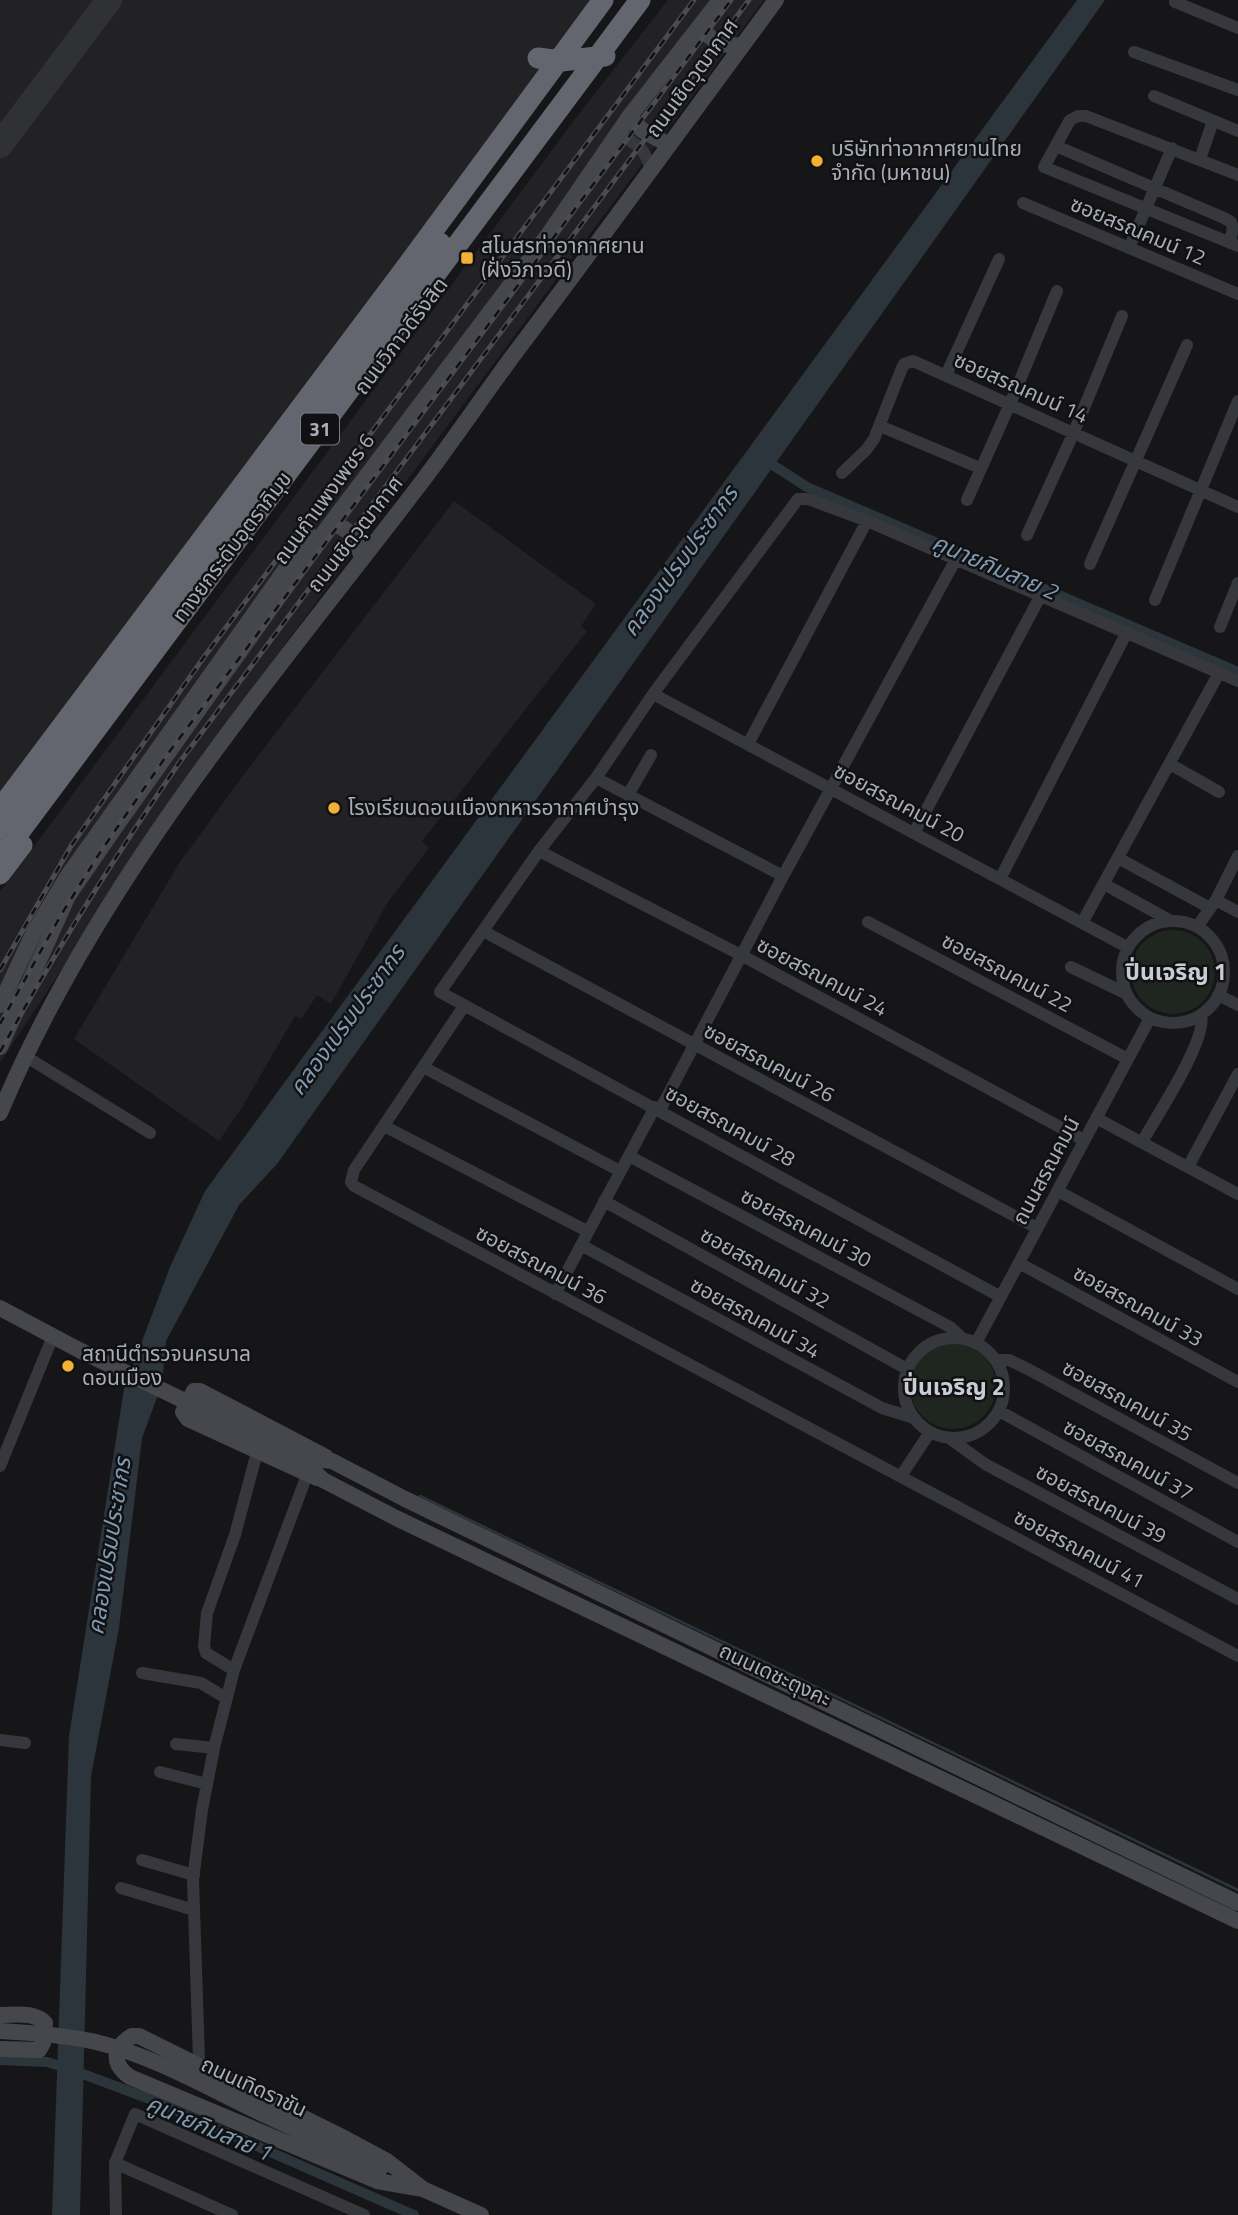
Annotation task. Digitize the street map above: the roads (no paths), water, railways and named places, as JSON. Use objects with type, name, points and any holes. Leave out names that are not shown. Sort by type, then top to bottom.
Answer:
[{"type":"highway","name":"ถนนวิภาวดีรังสิต","points":[[0,809],[603,0]]},
{"type":"highway","name":"ทางยกระดับอุตราภิมุข","points":[[0,830],[622,0]]},
{"type":"highway","name":"ทางยกระดับอุตราภิมุข","points":[[0,858],[639,0]]},
{"type":"highway","name":"ถนนวิภาวดีรังสิต","points":[[0,874],[653,0]]},
{"type":"highway","points":[[538,58],[561,61],[606,56],[625,40],[653,0]]},
{"type":"street","name":"ถนนกำแพงเพชร 6","points":[[0,1005],[34,932],[66,877],[114,808],[286,567],[713,0]]},
{"type":"street","name":"ถนนกำแพงเพชร 6","points":[[0,1047],[68,896],[331,523],[548,236],[629,117],[720,0]]},
{"type":"street","name":"ถนนเชิดวุฒากาศ","points":[[0,1113],[25,1056],[81,949],[115,893],[222,741],[434,466],[776,0]]},
{"type":"street","points":[[1175,2],[1238,28]]},
{"type":"street","points":[[700,26],[714,43],[726,46],[743,45]]},
{"type":"street","points":[[1134,52],[1238,90]]},
{"type":"street","points":[[1154,96],[1238,131]]},
{"type":"street","points":[[1056,146],[1231,222],[1234,245],[1044,167],[1070,120],[1086,116],[1238,175]]},
{"type":"street","points":[[629,117],[642,130],[669,145]]},
{"type":"street","points":[[1200,159],[1213,121]]},
{"type":"street","points":[[619,134],[637,144],[646,153],[651,170]]},
{"type":"street","points":[[1129,248],[1172,148]]},
{"type":"street","name":"ซอยสรณคมน์ 12","points":[[1023,203],[1238,294]]},
{"type":"street","points":[[946,375],[999,259]]},
{"type":"street","points":[[967,500],[1057,291]]},
{"type":"street","points":[[1027,535],[1122,316]]},
{"type":"street","points":[[1090,564],[1187,345]]},
{"type":"street","name":"ซอยสรณคมน์ 14","points":[[842,472],[866,450],[880,426],[904,363],[913,361],[1238,507]]},
{"type":"street","points":[[1155,600],[1238,401]]},
{"type":"street","points":[[880,426],[979,468]]},
{"type":"street","points":[[482,931],[798,499],[808,499],[867,521],[1238,681]]},
{"type":"street","points":[[748,744],[867,521]]},
{"type":"street","points":[[331,523],[342,526],[353,534],[362,559]]},
{"type":"street","points":[[555,1294],[956,559]]},
{"type":"street","points":[[1220,627],[1238,583]]},
{"type":"street","points":[[914,833],[1041,595]]},
{"type":"street","points":[[1000,879],[1127,632]]},
{"type":"street","points":[[1082,923],[1219,673]]},
{"type":"street","name":"ซอยสรณคมน์ 20","points":[[653,694],[1128,947]]},
{"type":"street","points":[[628,795],[651,755]]},
{"type":"street","points":[[1170,764],[1219,792]]},
{"type":"street","points":[[596,778],[783,876]]},
{"type":"street","name":"ซอยสรณคมน์ 24","points":[[539,851],[1084,1140]]},
{"type":"street","points":[[1197,927],[1213,904],[1238,856]]},
{"type":"street","points":[[1118,858],[1213,904],[1238,912]]},
{"type":"street","points":[[1104,884],[1171,921],[1197,927],[1210,937],[1219,950],[1224,964],[1218,995],[1201,1015],[1176,1023],[1150,1018],[1135,1007],[1125,993],[1121,978],[1122,962],[1128,947],[1139,933],[1154,924],[1171,921]]},
{"type":"street","name":"ซอยสรณคมน์ 22","points":[[868,922],[1128,1059]]},
{"type":"street","name":"ซอยสรณคมน์ 28","points":[[482,931],[439,992],[1001,1297]]},
{"type":"street","name":"ซอยสรณคมน์ 26","points":[[482,931],[1037,1228]]},
{"type":"street","points":[[1224,964],[1238,970]]},
{"type":"street","points":[[1070,967],[1125,993]]},
{"type":"street","points":[[1218,995],[1238,1005]]},
{"type":"street","name":"ซอยสรณคมน์ 36","points":[[464,1006],[351,1175],[354,1186],[901,1476]]},
{"type":"street","points":[[1142,1142],[1196,1046],[1204,1023],[1201,1015]]},
{"type":"street","name":"ถนนสรณคมน์","points":[[976,1343],[1150,1018]]},
{"type":"street","points":[[25,1056],[150,1133]]},
{"type":"street","points":[[423,1067],[620,1171]]},
{"type":"street","points":[[0,1069],[15,1077]]},
{"type":"street","points":[[1188,1167],[1238,1074]]},
{"type":"street","points":[[1226,1097],[1238,1104]]},
{"type":"street","points":[[1096,1118],[1238,1194]]},
{"type":"street","points":[[384,1126],[587,1231]]},
{"type":"street","name":"ซอยสรณคมน์ 30","points":[[629,1156],[950,1327],[962,1338]]},
{"type":"street","points":[[1058,1191],[1238,1289]]},
{"type":"street","name":"ซอยสรณคมน์ 32","points":[[604,1201],[907,1369]]},
{"type":"street","name":"ซอยสรณคมน์ 34","points":[[581,1245],[881,1408],[914,1418]]},
{"type":"street","name":"ซอยสรณคมน์ 33","points":[[1019,1263],[1238,1382]]},
{"type":"street","name":"ถนนเดชะตุงคะ","points":[[0,1308],[278,1446],[299,1458],[323,1480],[396,1518],[1238,1903]]},
{"type":"street","points":[[0,1466],[52,1336]]},
{"type":"street","points":[[945,1338],[962,1338],[988,1350],[996,1360],[1002,1372],[1003,1398],[999,1411],[990,1423],[978,1432],[949,1438],[930,1432],[914,1418],[907,1407],[904,1395],[907,1369],[916,1354],[929,1344],[945,1338]]},
{"type":"street","name":"ซอยสรณคมน์ 35","points":[[996,1360],[1010,1360],[1026,1368],[1238,1483]]},
{"type":"street","points":[[323,1480],[257,1452],[184,1416],[183,1412],[194,1391],[200,1391],[332,1461]]},
{"type":"street","name":"ซอยสรณคมน์ 37","points":[[999,1411],[1238,1542]]},
{"type":"street","points":[[901,1476],[930,1432]]},
{"type":"street","name":"ซอยสรณคมน์ 39","points":[[949,1438],[985,1464],[1238,1599]]},
{"type":"street","points":[[234,1670],[206,1653],[204,1646],[207,1613],[235,1535],[257,1452]]},
{"type":"street","name":"ถนนเดชะตุงคะ","points":[[299,1458],[332,1461],[1238,1921]]},
{"type":"street","points":[[199,2059],[194,1875],[207,1784],[234,1670],[307,1475]]},
{"type":"street","name":"ซอยสรณคมน์ 41","points":[[901,1476],[1238,1656]]},
{"type":"street","points":[[142,1673],[201,1683],[226,1698]]},
{"type":"street","points":[[0,1740],[25,1743]]},
{"type":"street","points":[[176,1744],[214,1748]]},
{"type":"street","points":[[160,1772],[207,1784]]},
{"type":"street","points":[[142,1860],[194,1875]]},
{"type":"street","points":[[121,1888],[194,1910]]},
{"type":"street","points":[[0,2015],[30,2015],[40,2017],[45,2023],[43,2043],[39,2050],[0,2049]]},
{"type":"street","name":"ถนนเทิดราชัน","points":[[0,2031],[48,2033],[98,2043],[160,2066],[481,2215]]},
{"type":"street","points":[[132,2036],[139,2036],[387,2161],[424,2189],[377,2181],[130,2077],[119,2070],[117,2053],[124,2041],[132,2036]]},
{"type":"street","points":[[116,2215],[114,2163],[135,2113],[364,2215]]},
{"type":"street","points":[[114,2163],[232,2215]]},
{"type":"water","name":"คลองเปรมประชากร","points":[[1077,0],[1105,0],[277,1164],[239,1205],[166,1341],[162,1384],[142,1438],[119,1628],[91,1776],[80,2215],[52,2215],[69,1736],[124,1389],[170,1267],[205,1191]]},
{"type":"waterway","name":"คูนายกิมสาย 2","points":[[762,458],[807,487],[1238,672]]},
{"type":"waterway","points":[[420,1496],[1238,1890]]},
{"type":"waterway","name":"คูนายกิมสาย 1","points":[[0,2060],[47,2062],[67,2068],[147,2098],[414,2215]]},
{"type":"railway","points":[[0,970],[71,846],[204,657],[694,0]]},
{"type":"railway","points":[[0,1024],[61,915],[167,755],[731,0]]},
{"type":"railway","points":[[0,1052],[86,905],[179,763],[749,0]]},
{"type":"place","name":"บริษัทท่าอากาศยานไทย จำกัด (มหาชน)","points":[[817,161]]},
{"type":"place","name":"สโมสรท่าอากาศยาน (ฝั่งวิภาวดี)","points":[[467,258]]},
{"type":"place","name":"โรงเรียนดอนเมืองทหารอากาศบำรุง","points":[[334,808]]},
{"type":"place","name":"สถานีตำรวจนครบาล ดอนเมือง","points":[[68,1366]]},
{"type":"district","name":"ปิ่นเจริญ 1","points":[[1176,972]]},
{"type":"district","name":"ปิ่นเจริญ 2","points":[[954,1387]]}]
